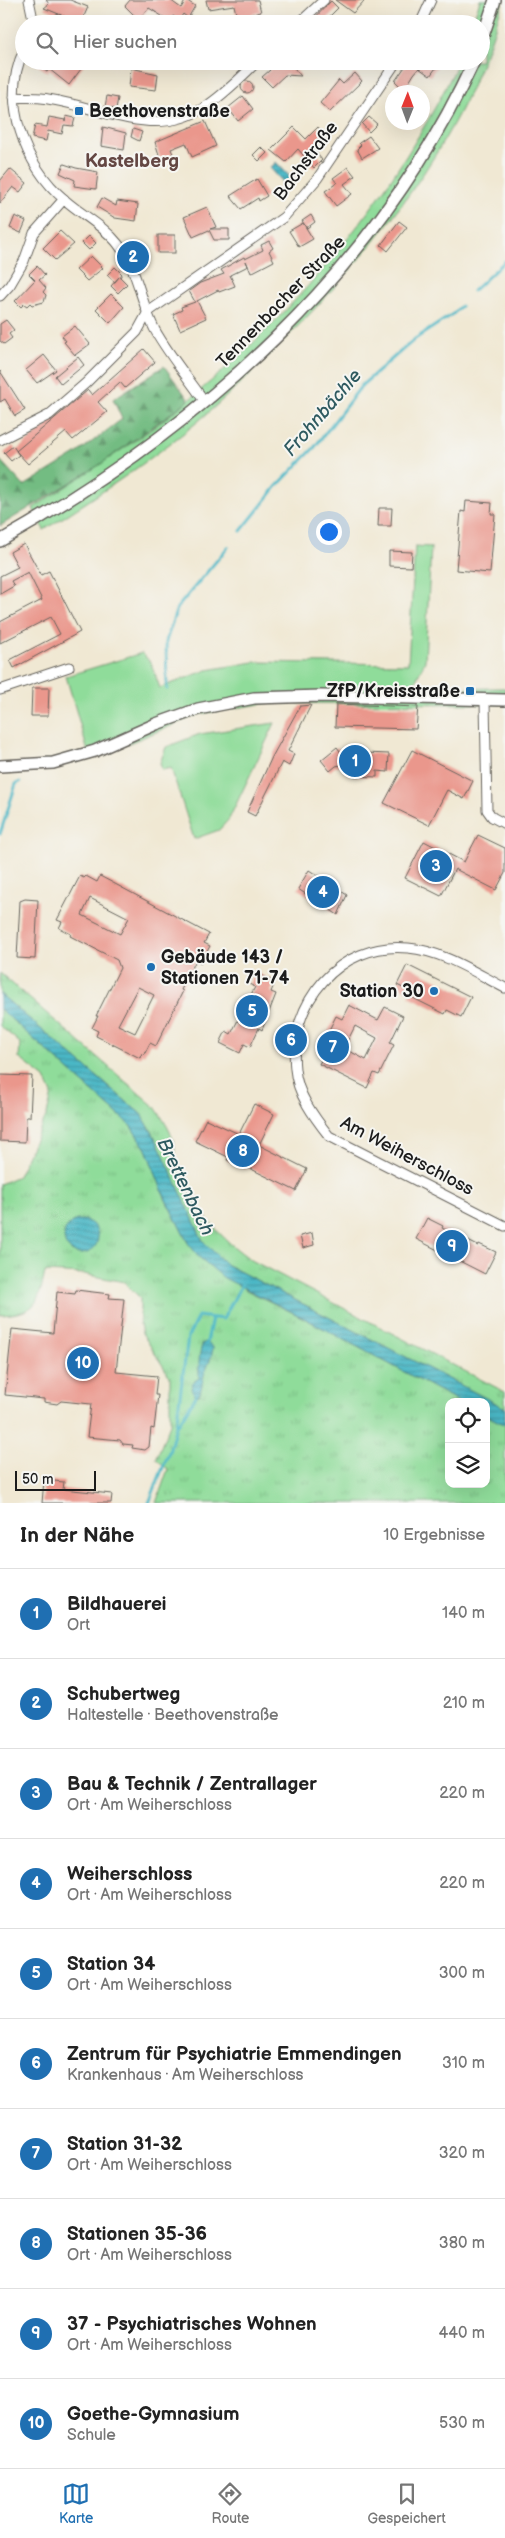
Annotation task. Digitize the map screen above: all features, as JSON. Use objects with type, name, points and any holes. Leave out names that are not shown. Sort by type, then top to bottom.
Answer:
[{"type":"street","points":[[29,0],[32,15]]},
{"type":"street","points":[[308,15],[324,0]]},
{"type":"street","points":[[424,15],[431,0]]},
{"type":"street","points":[[490,15],[495,0]]},
{"type":"street","points":[[16,70],[14,97],[15,119],[20,137],[38,170],[64,200],[106,232],[118,244],[137,277],[155,330],[205,402]]},
{"type":"street","points":[[14,97],[42,98],[124,119],[149,122],[169,121],[204,107],[247,70]]},
{"type":"street","name":"Bachstraße","points":[[148,312],[284,216],[317,179],[391,70]]},
{"type":"street","name":"Tennenbacher Straße","points":[[0,541],[72,499],[126,464],[254,361],[368,235],[402,191],[448,115],[470,70]]},
{"type":"street","points":[[0,296],[10,285],[24,261],[34,233],[64,200]]},
{"type":"street","points":[[0,440],[49,415],[86,383],[137,332],[148,312]]},
{"type":"street","points":[[0,690],[69,666]]},
{"type":"street","points":[[0,766],[53,763],[95,751],[156,724],[198,709],[254,698],[321,696],[505,700]]},
{"type":"street","points":[[485,700],[487,810],[492,817],[505,824]]},
{"type":"street","name":"Am Weiherschloss","points":[[505,988],[434,953],[407,948],[393,948],[378,950],[358,957],[342,965],[323,981],[304,1008],[296,1035],[295,1070],[302,1094],[314,1116],[329,1136],[350,1149],[505,1226]]},
{"type":"green space","points":[[480,0],[503,0],[490,41],[490,15],[475,15]]},
{"type":"green space","points":[[454,70],[479,70],[465,101],[439,149],[409,195],[340,281],[303,321],[254,370],[185,432],[109,488],[44,530],[33,508],[133,442],[172,413],[232,362],[271,325],[343,244],[376,201],[421,130],[430,130],[430,116]]},
{"type":"green space","points":[[164,366],[189,400],[101,464],[0,526],[0,460],[24,486],[76,454],[122,419],[113,399]]},
{"type":"green space","points":[[415,546],[431,547],[425,661],[412,689],[505,688],[505,704],[266,703],[200,714],[90,759],[66,676],[142,653],[151,663],[160,688],[207,670],[254,662],[408,664]]},
{"type":"green space","points":[[275,723],[229,819],[219,830],[194,839],[171,768],[162,770],[160,763],[166,747],[200,734]]},
{"type":"green space","points":[[0,973],[155,1107],[171,1134],[178,1167],[186,1186],[209,1222],[229,1243],[253,1261],[505,1392],[505,1408],[490,1400],[490,1398],[486,1398],[227,1265],[203,1241],[157,1141],[142,1115],[0,994]]},
{"type":"green space","points":[[0,1009],[130,1125],[146,1149],[166,1200],[188,1243],[246,1290],[304,1318],[453,1398],[445,1398],[445,1488],[490,1488],[490,1417],[505,1425],[505,1503],[156,1503],[168,1469],[156,1459],[170,1424],[170,1377],[142,1333],[140,1298],[124,1282],[84,1274],[45,1272],[40,1292],[33,1305],[21,1312],[0,1315],[0,1184],[18,1176],[47,1114],[52,1094],[45,1078],[19,1058],[20,1043],[0,1026]]},
{"type":"water","points":[[276,162],[291,178],[285,184],[270,168]]},
{"type":"water","points":[[0,994],[142,1115],[157,1141],[203,1241],[227,1265],[486,1398],[453,1398],[304,1318],[224,1278],[200,1258],[188,1243],[166,1200],[146,1149],[130,1125],[0,1009]]},
{"type":"water","points":[[81,1220],[88,1221],[93,1225],[97,1230],[97,1244],[93,1249],[88,1253],[81,1254],[74,1253],[69,1249],[65,1244],[64,1237],[65,1230],[69,1225],[74,1221]]},
{"type":"water","points":[[207,1342],[213,1347],[200,1393],[196,1396],[191,1389],[193,1382],[199,1378],[200,1351],[203,1343]]},
{"type":"water","points":[[490,1400],[505,1408],[505,1425],[490,1417]]},
{"type":"building","points":[[46,0],[70,0],[88,7],[84,15],[61,15],[44,8],[49,4]]},
{"type":"building","points":[[130,0],[170,0],[181,8],[186,0],[195,6],[190,15],[160,15],[149,8],[143,15],[134,15],[125,6]]},
{"type":"building","points":[[206,0],[258,0],[261,12],[249,15],[236,15],[234,5],[208,9]]},
{"type":"building","points":[[335,0],[365,0],[353,13]]},
{"type":"building","points":[[331,1],[338,8],[331,15],[318,15]]},
{"type":"building","points":[[50,70],[80,70],[69,85]]},
{"type":"building","points":[[131,70],[158,74],[156,90],[129,87]]},
{"type":"building","points":[[270,70],[296,70],[301,76],[285,75],[272,87],[262,77]]},
{"type":"building","points":[[403,70],[417,70],[409,85],[399,85],[395,81]]},
{"type":"building","points":[[422,70],[434,70],[430,76]]},
{"type":"building","points":[[355,73],[362,81],[330,112],[320,103],[339,80],[343,84]]},
{"type":"building","points":[[247,81],[253,87],[247,93],[241,87]]},
{"type":"building","points":[[107,96],[118,98],[116,109],[105,107]]},
{"type":"building","points":[[243,96],[253,109],[238,121],[228,108]]},
{"type":"building","points":[[66,116],[75,118],[73,126],[64,125],[62,134],[48,131],[46,141],[32,138],[35,125],[47,127],[49,117],[65,120],[65,122]]},
{"type":"building","points":[[369,117],[377,124],[369,132],[362,124]]},
{"type":"building","points":[[205,121],[216,146],[192,157],[186,143],[171,149],[173,154],[160,158],[155,142]]},
{"type":"building","points":[[103,127],[126,133],[124,150],[101,146]]},
{"type":"building","points":[[294,127],[306,139],[318,127],[325,136],[313,149],[322,160],[314,168],[298,149],[286,162],[271,150]]},
{"type":"building","points":[[133,129],[142,132],[139,141],[131,137]]},
{"type":"building","points":[[369,136],[378,148],[362,158],[357,149],[361,145],[359,143]]},
{"type":"building","points":[[261,147],[267,153],[259,161],[253,155]]},
{"type":"building","points":[[64,164],[98,172],[96,189],[74,186],[75,180],[60,173]]},
{"type":"building","points":[[348,167],[355,176],[344,184],[352,194],[336,206],[325,191],[337,183],[333,178]]},
{"type":"building","points":[[10,169],[27,183],[20,192],[13,187],[0,203],[0,181]]},
{"type":"building","points":[[257,179],[267,196],[259,201],[258,198],[241,209],[230,196]]},
{"type":"building","points":[[102,198],[116,206],[117,201],[138,204],[136,221],[115,218],[97,207]]},
{"type":"building","points":[[207,207],[216,227],[210,229],[229,229],[229,240],[214,240],[209,230],[193,237],[184,217]]},
{"type":"building","points":[[311,215],[315,222],[307,228],[302,221]]},
{"type":"building","points":[[15,216],[26,221],[21,233],[10,228]]},
{"type":"building","points":[[399,221],[407,227],[388,251],[381,245]]},
{"type":"building","points":[[303,223],[313,239],[299,247],[289,231]]},
{"type":"building","points":[[60,231],[74,244],[55,260],[43,248]]},
{"type":"building","points":[[158,235],[175,235],[175,253],[158,253]]},
{"type":"building","points":[[89,236],[96,243],[89,250],[82,243]]},
{"type":"building","points":[[269,241],[273,248],[269,251],[274,261],[251,273],[246,261],[248,266],[230,275],[235,286],[219,292],[218,290],[197,301],[206,318],[180,330],[173,314],[182,310],[181,307],[195,302],[189,291],[200,283],[224,274],[221,270],[244,257],[245,259],[263,250],[261,245]]},
{"type":"building","points":[[91,256],[103,268],[87,281],[76,270]]},
{"type":"building","points":[[37,266],[45,275],[39,280],[46,288],[43,292],[46,295],[44,302],[32,305],[30,303],[27,306],[24,304],[21,307],[15,301],[35,280],[29,274]]},
{"type":"building","points":[[115,267],[122,274],[120,277],[127,284],[118,293],[111,286],[115,282],[107,275]]},
{"type":"building","points":[[111,294],[124,307],[110,323],[96,309]]},
{"type":"building","points":[[6,320],[14,330],[9,334],[12,338],[4,344],[0,341],[0,324]]},
{"type":"building","points":[[75,326],[90,344],[75,355],[64,342],[66,341],[62,336]]},
{"type":"building","points":[[144,349],[155,362],[125,388],[120,382],[98,402],[107,412],[73,440],[66,432],[28,464],[16,451],[88,390],[92,395]]},
{"type":"building","points":[[44,355],[56,370],[37,383],[26,370]]},
{"type":"building","points":[[78,357],[84,365],[61,384],[55,376]]},
{"type":"building","points":[[0,371],[25,410],[15,416],[5,399],[0,402]]},
{"type":"building","points":[[13,446],[19,455],[11,461],[4,453]]},
{"type":"building","points":[[466,501],[492,503],[491,514],[495,514],[490,573],[456,570],[461,511],[465,512]]},
{"type":"building","points":[[379,508],[392,508],[391,526],[378,526]]},
{"type":"building","points":[[24,544],[41,575],[49,571],[80,632],[14,668],[10,660],[60,634],[51,617],[0,643],[0,622],[42,600],[28,572],[11,581],[14,586],[0,594],[0,576],[18,567],[10,552]]},
{"type":"building","points":[[389,551],[412,552],[411,567],[389,566]]},
{"type":"building","points":[[32,688],[49,688],[48,716],[31,716]]},
{"type":"building","points":[[336,704],[418,707],[416,729],[335,727]]},
{"type":"building","points":[[311,705],[288,751],[294,754],[289,766],[282,762],[255,816],[247,812],[272,757],[300,706]]},
{"type":"building","points":[[337,747],[349,763],[336,766],[330,771],[321,760]]},
{"type":"building","points":[[412,750],[473,781],[464,799],[447,790],[429,825],[384,803]]},
{"type":"building","points":[[366,753],[389,754],[388,772],[377,771],[377,777],[354,776],[355,756]]},
{"type":"building","points":[[478,835],[505,848],[505,873],[496,890],[455,869],[441,896],[405,878],[424,841],[464,862]]},
{"type":"building","points":[[309,870],[347,895],[338,915],[298,889]]},
{"type":"building","name":"Gebäude 143 / Stationen 71-74","points":[[80,876],[84,878],[86,876],[97,882],[100,876],[209,934],[204,943],[210,946],[201,963],[196,960],[156,1046],[150,1043],[144,1055],[142,1053],[140,1058],[96,1036],[98,1031],[92,1028],[120,968],[117,960],[70,936],[71,934],[59,928],[62,922],[57,920]],"holes":[[[90,898],[129,918],[120,934],[82,915]],[[138,987],[154,995],[135,1033],[118,1025]]]},
{"type":"building","points":[[25,899],[38,900],[35,959],[17,958],[20,901]]},
{"type":"building","name":"Station 30","points":[[407,965],[471,997],[461,1017],[447,1010],[445,1014],[409,996],[411,992],[397,985]]},
{"type":"building","points":[[255,972],[275,982],[271,992],[276,994],[262,1030],[259,1028],[250,1047],[244,1044],[240,1053],[220,1043],[226,1031],[231,1034],[255,987],[249,984]]},
{"type":"building","points":[[349,1005],[378,1020],[385,1007],[403,1016],[390,1043],[394,1045],[379,1075],[374,1073],[367,1088],[319,1064],[327,1049],[321,1046],[336,1016],[342,1019]],"holes":[[[355,1026],[377,1038],[366,1060],[344,1048]]]},
{"type":"building","points":[[0,1075],[32,1076],[30,1117],[26,1117],[25,1142],[0,1141]]},
{"type":"building","points":[[254,1104],[274,1114],[259,1145],[307,1169],[296,1191],[247,1167],[246,1169],[227,1160],[228,1157],[195,1141],[206,1119],[239,1134]]},
{"type":"building","points":[[427,1218],[443,1226],[442,1228],[478,1246],[479,1244],[496,1252],[485,1274],[416,1239]]},
{"type":"building","points":[[312,1233],[314,1245],[303,1248],[300,1236]]},
{"type":"building","points":[[76,1290],[110,1294],[109,1298],[124,1299],[116,1372],[157,1376],[155,1395],[158,1395],[154,1429],[151,1428],[149,1447],[145,1450],[132,1448],[133,1445],[123,1444],[120,1440],[87,1437],[91,1404],[61,1401],[57,1404],[44,1402],[44,1399],[5,1395],[12,1329],[53,1333],[57,1292],[75,1294]]},
{"type":"building","points":[[44,1480],[64,1482],[63,1489],[112,1494],[111,1503],[42,1503]]},
{"type":"waterway","name":"Frohnbächle","points":[[473,291],[505,261]]},
{"type":"waterway","name":"Frohnbächle","points":[[241,531],[277,486],[314,448],[362,385],[415,339],[453,314],[461,306]]},
{"type":"waterway","name":"Frohnbächle","points":[[167,689],[166,641],[177,608],[228,547]]},
{"type":"waterway","name":"Frohnbächle","points":[[0,834],[16,784],[20,782]]},
{"type":"waterway","points":[[149,1503],[169,1452],[176,1426],[188,1337],[198,1316],[223,1319],[242,1284]]},
{"type":"waterway","points":[[207,1342],[212,1318]]},
{"type":"waterway","points":[[177,1426],[196,1396]]},
{"type":"place","name":"Beethovenstraße","points":[[79,111]]},
{"type":"place","name":"Schubertweg","points":[[133,257]]},
{"type":"place","name":"ZfP/Kreisstraße","points":[[470,691]]},
{"type":"place","name":"Bildhauerei","points":[[355,761]]},
{"type":"place","name":"Bau & Technik / Zentrallager","points":[[436,866]]},
{"type":"place","name":"Weiherschloss","points":[[323,892]]},
{"type":"place","name":"Gebäude 143 / Stationen 71-74","points":[[151,967]]},
{"type":"place","name":"Station 30","points":[[434,991]]},
{"type":"place","name":"Station 34","points":[[252,1011]]},
{"type":"place","name":"Zentrum für Psychiatrie Emmendingen","points":[[291,1040]]},
{"type":"place","name":"Station 31-32","points":[[333,1047]]},
{"type":"place","name":"Stationen 35-36","points":[[243,1151]]},
{"type":"place","name":"37 - Psychiatrisches Wohnen","points":[[452,1246]]},
{"type":"place","name":"Goethe-Gymnasium","points":[[83,1363]]},
{"type":"district","name":"Kastelberg","points":[[132,161]]},
{"type":"water label","name":"Brettenbach","points":[[185,1187]]}]
